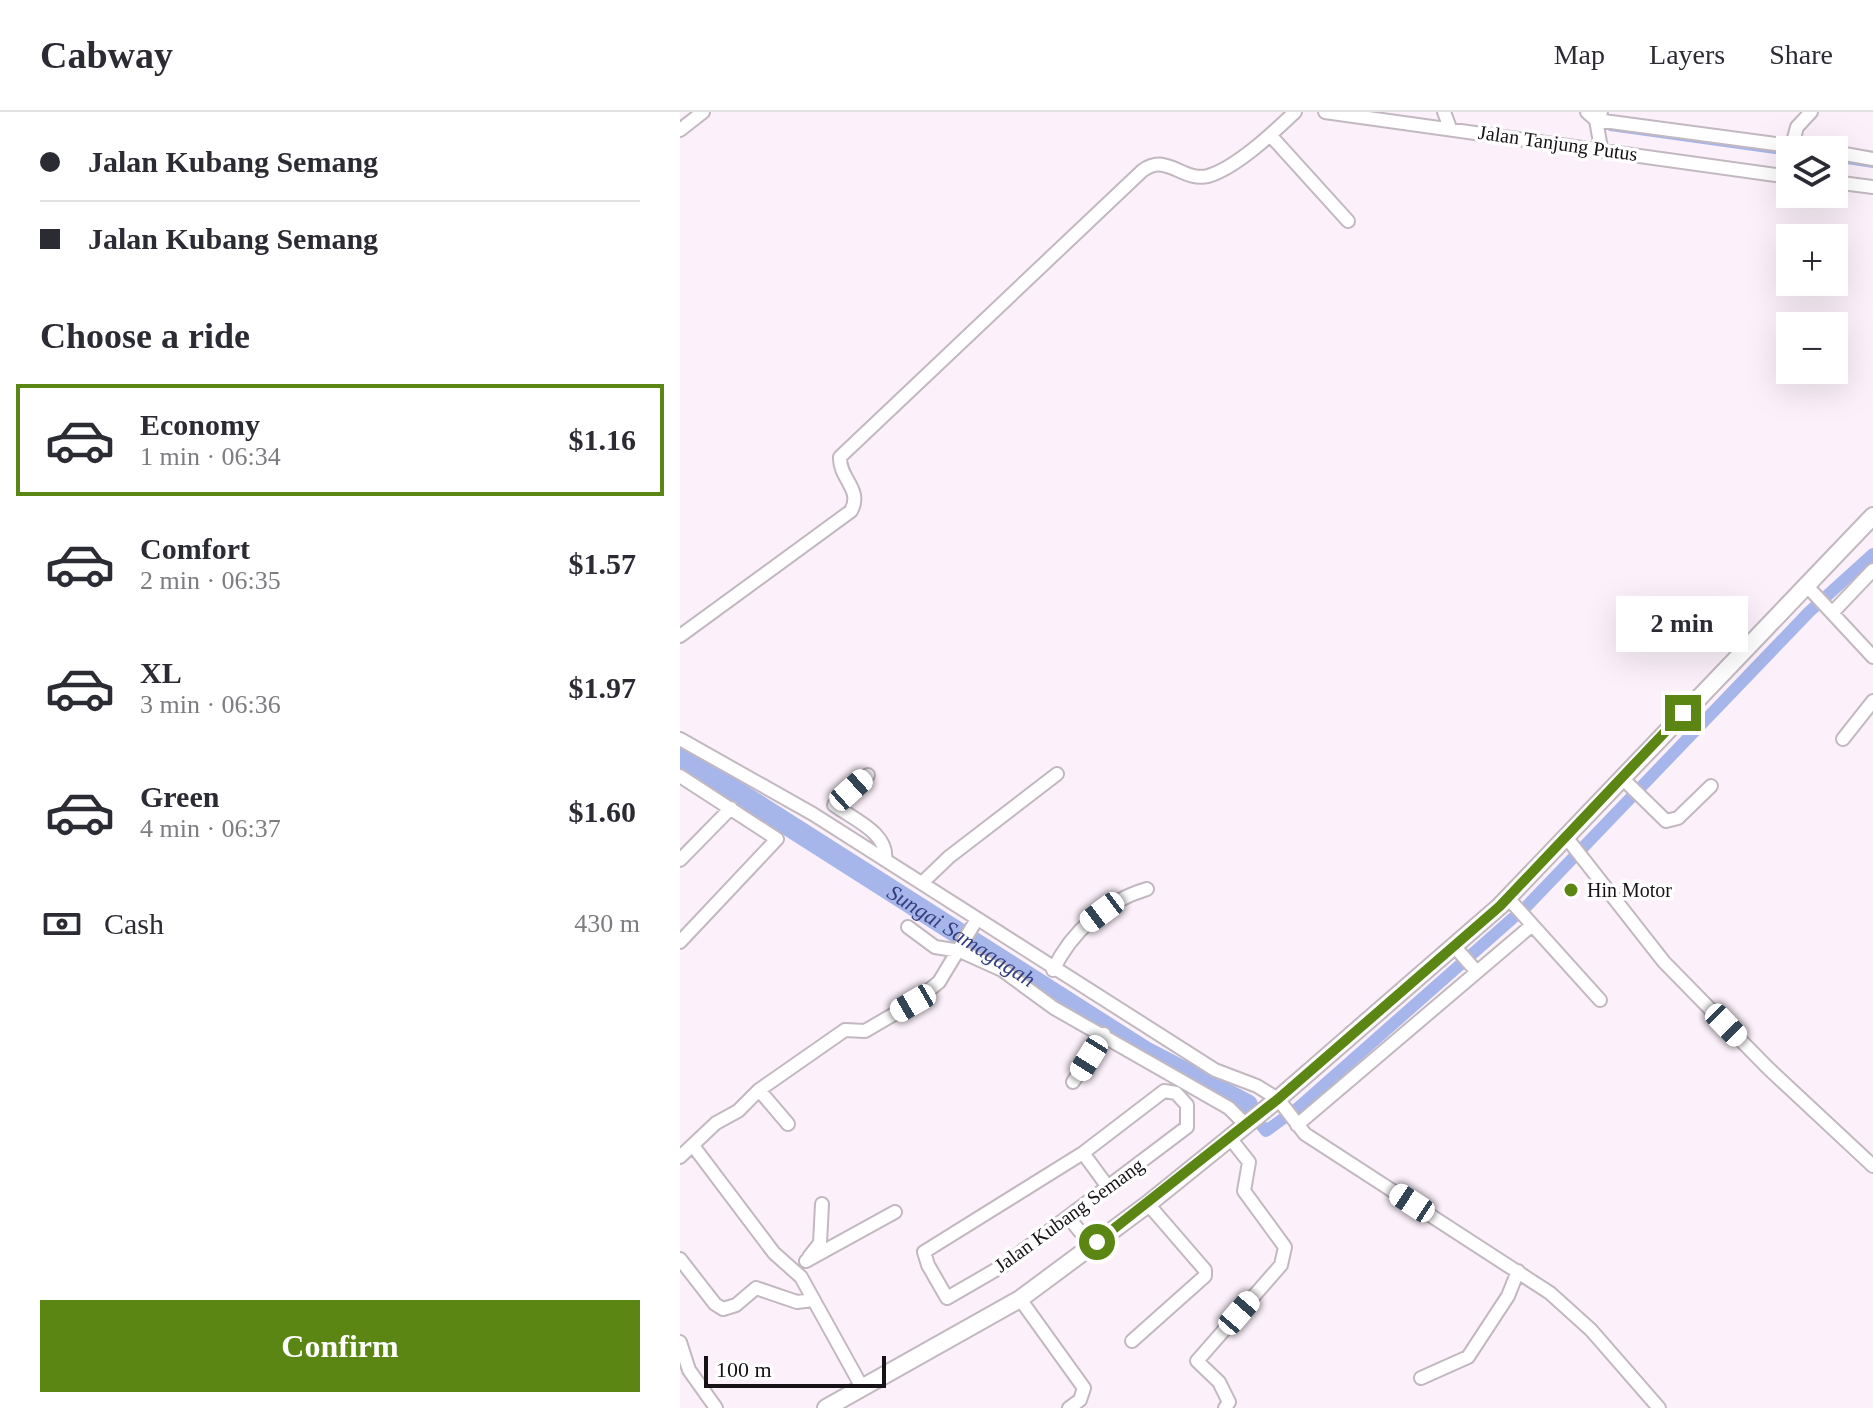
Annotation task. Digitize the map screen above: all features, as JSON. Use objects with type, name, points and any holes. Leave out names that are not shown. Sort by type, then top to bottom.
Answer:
[{"type":"main road","name":"Jalan Kubang Semang","points":[[826,1408],[848,1403],[863,1389],[1020,1299],[1148,1204],[1246,1125],[1288,1112],[1467,960],[1508,898],[1571,843],[1873,516]]},
{"type":"street","points":[[680,130],[703,112]]},
{"type":"street","points":[[680,636],[851,511],[856,502],[855,491],[842,472],[840,457],[1142,171],[1149,166],[1166,164],[1191,175],[1210,175],[1271,136],[1295,112]]},
{"type":"street","name":"Jalan Tanjung Putus","points":[[1325,112],[1776,174]]},
{"type":"street","points":[[1444,112],[1450,128]]},
{"type":"street","points":[[1795,136],[1797,127],[1811,112]]},
{"type":"street","points":[[1601,148],[1594,115],[1776,150]]},
{"type":"street","points":[[1271,136],[1348,221]]},
{"type":"street","points":[[1848,155],[1873,159]]},
{"type":"street","points":[[1848,184],[1873,187]]},
{"type":"street","points":[[1827,606],[1873,570]]},
{"type":"street","points":[[1807,586],[1873,657]]},
{"type":"street","points":[[1843,739],[1873,701]]},
{"type":"street","points":[[680,739],[885,860],[975,922],[1215,1070],[1257,1086],[1288,1112],[1305,1134],[1518,1271],[1569,1308],[1659,1408]]},
{"type":"street","points":[[922,883],[949,857],[1057,774]]},
{"type":"street","points":[[868,775],[834,805],[878,836],[886,852],[885,860]]},
{"type":"street","points":[[680,942],[777,839],[681,778]]},
{"type":"street","points":[[1626,783],[1666,821],[1678,818],[1711,786]]},
{"type":"street","points":[[680,860],[731,808]]},
{"type":"street","points":[[1571,843],[1664,962],[1768,1068],[1873,1166]]},
{"type":"street","points":[[1053,970],[1082,927],[1123,896],[1147,889]]},
{"type":"street","points":[[1508,898],[1600,1000]]},
{"type":"street","points":[[680,1157],[716,1123],[738,1111],[759,1090],[845,1030],[865,1031],[913,1003],[939,982],[975,922]]},
{"type":"street","points":[[1288,1112],[1467,960],[1531,926]]},
{"type":"street","points":[[908,927],[935,947],[961,948],[1002,970],[1054,1008],[1229,1108],[1246,1125]]},
{"type":"street","points":[[1073,1082],[1104,1034]]},
{"type":"street","points":[[759,1090],[788,1124]]},
{"type":"street","name":"Jalan Kubang Semang","points":[[1164,1091],[1176,1093],[1187,1105],[1187,1127],[1004,1265],[947,1298],[924,1252],[1083,1153],[1164,1091]]},
{"type":"street","points":[[1225,1408],[1229,1402],[1219,1382],[1197,1361],[1281,1265],[1285,1247],[1244,1191],[1249,1162],[1230,1138]]},
{"type":"street","points":[[694,1147],[790,1271],[801,1277],[863,1389]]},
{"type":"street","points":[[1083,1153],[1108,1187]]},
{"type":"street","points":[[806,1261],[820,1243],[822,1204]]},
{"type":"street","points":[[1132,1341],[1205,1276],[1205,1270],[1148,1204]]},
{"type":"street","points":[[790,1271],[895,1212]]},
{"type":"street","points":[[1068,1217],[1092,1246]]},
{"type":"street","points":[[680,1259],[715,1304],[723,1309],[736,1305],[756,1288],[797,1302],[813,1300]]},
{"type":"street","points":[[1421,1378],[1468,1357],[1508,1296],[1518,1271]]},
{"type":"street","points":[[1020,1299],[1084,1388],[1080,1400],[1069,1408]]},
{"type":"street","points":[[680,1342],[685,1372],[716,1408]]},
{"type":"waterway","points":[[1610,129],[1776,152]]},
{"type":"waterway","points":[[1848,162],[1873,166]]},
{"type":"waterway","points":[[1524,909],[1809,612],[1873,554]]},
{"type":"waterway","name":"Sungai Samagagah","points":[[680,756],[1145,1052],[1247,1105]]},
{"type":"waterway","points":[[1262,1126],[1266,1131],[1299,1107],[1513,918]]},
{"type":"place","name":"Hin Motor","points":[[1571,890]]},
{"type":"route","points":[[1097,1242],[1278,1099],[1500,906],[1683,713]]}]
